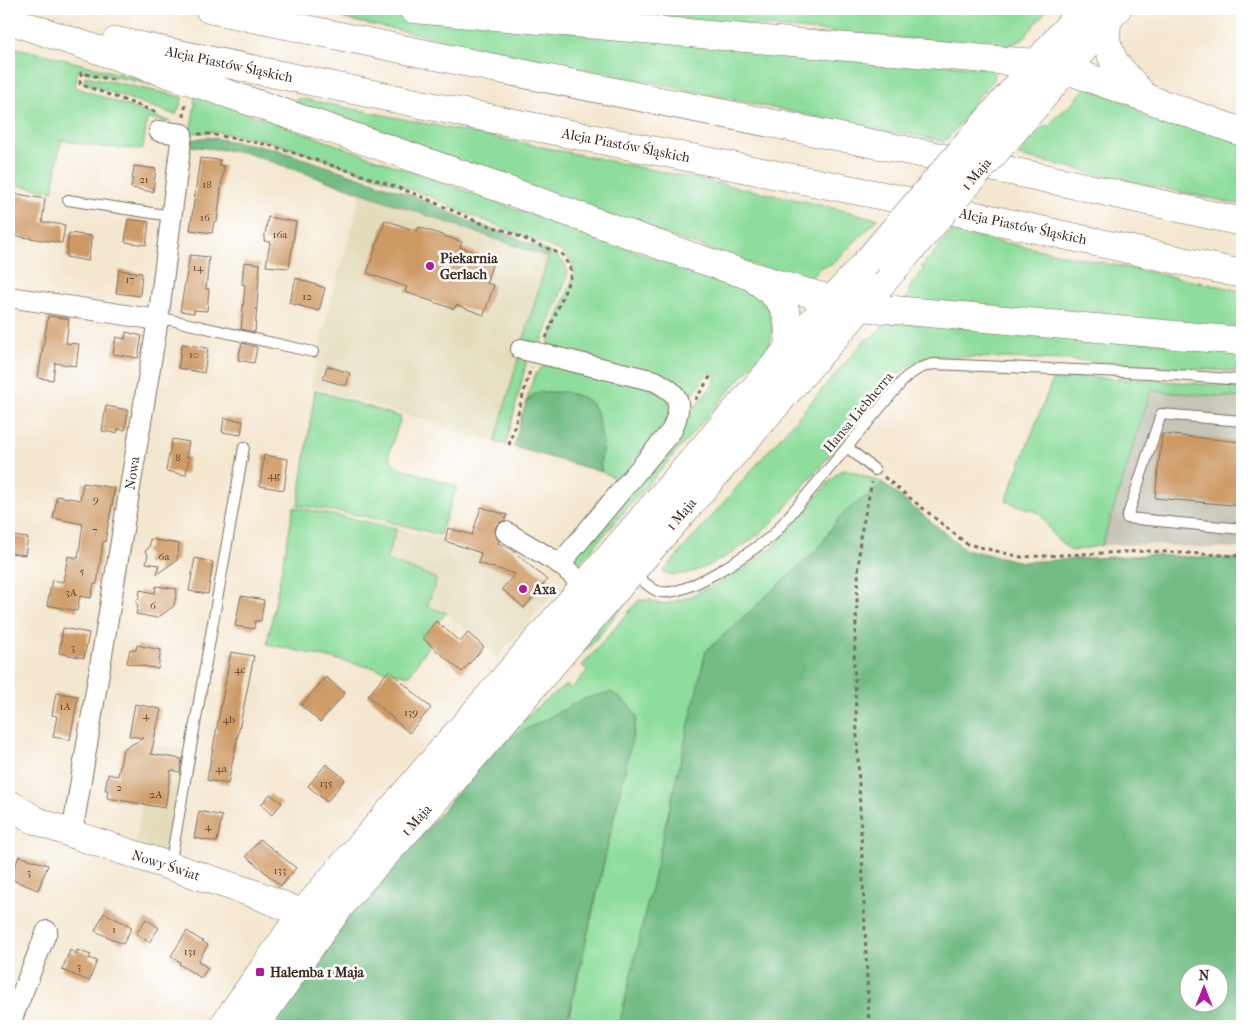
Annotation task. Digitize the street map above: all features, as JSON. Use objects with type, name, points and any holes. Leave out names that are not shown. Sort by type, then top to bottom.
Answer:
[{"type":"main road","points":[[209,9],[1026,174],[1242,222]]},
{"type":"main road","points":[[413,9],[1038,63],[1067,70],[1242,132]]},
{"type":"main road","name":"1 Maja","points":[[255,1026],[312,921],[351,892],[455,778],[790,348],[864,265],[1083,9]]},
{"type":"main road","points":[[1112,14],[1106,41],[1114,62],[1144,97]]},
{"type":"main road","name":"1 Maja","points":[[223,1026],[312,921],[586,586],[622,562],[861,307],[1067,70],[1112,14]]},
{"type":"main road","points":[[9,20],[332,129],[640,238],[746,274],[832,300],[861,307],[1242,341]]},
{"type":"main road","name":"Aleja Piastów Śląskich","points":[[9,20],[912,202],[1242,274]]},
{"type":"main road","points":[[746,274],[775,293],[786,311],[790,348]]},
{"type":"main road","name":"Nowy Świat","points":[[9,804],[35,820],[170,867],[255,894],[312,921]]},
{"type":"street","points":[[162,123],[183,127]]},
{"type":"street","name":"Nowa","points":[[72,834],[158,320],[183,127]]},
{"type":"street","points":[[9,298],[158,320]]},
{"type":"street","points":[[530,351],[655,381],[670,389],[676,396],[679,407],[672,430],[560,564]]},
{"type":"street","points":[[506,532],[560,564],[586,586]]},
{"type":"street","points":[[9,1026],[47,931]]},
{"type":"lane","points":[[68,200],[171,216]]},
{"type":"lane","points":[[158,320],[171,320],[313,352]]},
{"type":"lane","name":"Hansa Liebherra","points":[[622,562],[657,591],[670,592],[715,574],[750,552],[773,535],[906,377],[920,368],[933,364],[1148,373],[1242,380]]},
{"type":"lane","points":[[1242,421],[1160,414],[1127,518],[1242,529]]},
{"type":"lane","points":[[170,867],[244,447]]},
{"type":"lane","points":[[847,447],[875,470]]},
{"type":"path","points":[[120,81],[81,73],[80,84],[162,123]]},
{"type":"path","points":[[186,98],[183,127],[192,136],[209,134],[269,145],[395,186],[478,222],[506,231],[563,255],[571,270],[570,278],[545,342],[530,351],[530,369],[509,446]]},
{"type":"path","points":[[869,1026],[854,664],[860,538],[875,470],[967,544],[1021,557],[1146,551],[1242,556]]},
{"type":"shaded area","points":[[360,193],[548,257],[495,442],[311,386],[331,298],[354,222]]},
{"type":"shaded area","points":[[1151,391],[1242,398],[1242,548],[1148,544],[1102,545]]},
{"type":"shaded area","points":[[398,528],[444,541],[448,528],[512,548],[561,586],[497,657],[447,613],[427,608],[436,581],[386,560]]},
{"type":"shaded area","points":[[152,744],[185,750],[166,855],[135,845]]},
{"type":"green space","points":[[569,9],[753,9],[795,13],[804,9],[843,9],[870,13],[885,9],[1020,9],[1025,13],[1028,9],[1048,9],[1022,40],[1004,47]]},
{"type":"green space","points":[[355,10],[995,69],[994,80],[970,106],[973,109],[944,142],[344,19],[345,11]]},
{"type":"green space","points":[[9,46],[181,90],[78,70],[75,87],[171,122],[147,119],[143,149],[101,147],[61,140],[53,191],[9,184]]},
{"type":"green space","points":[[85,76],[183,97],[176,115],[84,83]]},
{"type":"green space","points":[[1086,87],[1242,143],[1242,205],[1018,156],[1045,125],[1048,126],[1071,105]]},
{"type":"green space","points":[[194,94],[749,292],[765,302],[771,313],[772,333],[770,343],[765,352],[576,567],[572,567],[572,556],[712,386],[715,381],[715,374],[709,372],[686,403],[549,346],[549,341],[574,275],[570,262],[561,251],[468,214],[427,195],[265,140],[216,132],[190,133],[195,104]]},
{"type":"green space","points":[[299,98],[808,202],[878,219],[833,264],[821,267],[806,283],[295,106],[296,100]]},
{"type":"green space","points":[[207,137],[272,148],[398,190],[473,223],[505,233],[547,251],[548,257],[243,152],[188,146],[190,140]]},
{"type":"green space","points":[[952,232],[1242,291],[1242,332],[903,302],[908,295],[910,286],[924,269],[921,267]]},
{"type":"green space","points":[[547,251],[555,255],[565,265],[567,278],[541,344],[523,342],[549,254]]},
{"type":"green space","points":[[886,322],[1242,349],[1242,372],[1070,360],[931,356],[909,366],[899,374],[771,524],[762,532],[735,551],[704,568],[675,575],[663,572],[865,340],[874,336]]},
{"type":"green space","points":[[519,356],[526,360],[526,364],[506,445],[495,442]]},
{"type":"green space","points":[[549,364],[652,386],[669,398],[670,417],[557,556],[615,478],[602,472],[600,430],[594,407],[590,402],[573,394],[546,392],[533,395],[526,403],[536,375],[539,370]]},
{"type":"green space","points":[[1054,376],[1150,380],[1242,387],[1242,398],[1151,391],[1102,545],[1071,551],[1054,536],[1040,513],[1006,501]]},
{"type":"green space","points":[[315,390],[401,417],[389,453],[393,462],[401,468],[457,486],[440,535],[379,519],[298,505]]},
{"type":"green space","points":[[538,392],[565,392],[590,402],[597,413],[603,444],[600,465],[602,472],[514,447],[524,408],[532,396]]},
{"type":"green space","points":[[846,469],[883,483],[840,516],[818,549],[706,651],[619,1026],[567,1026],[637,717],[500,743],[542,703],[566,685],[571,689],[588,670],[582,666],[639,600],[652,600],[656,603],[665,604],[686,598],[722,581],[751,564],[774,546],[838,472]]},
{"type":"green space","points":[[883,483],[965,549],[1022,562],[1149,555],[1242,559],[1242,1026],[619,1026],[706,651],[818,549],[840,516]]},
{"type":"green space","points":[[294,507],[397,528],[386,560],[435,578],[436,581],[427,607],[447,613],[421,638],[429,645],[409,676],[267,644]]},
{"type":"green space","points":[[628,600],[587,650],[585,648],[600,622],[615,604]]},
{"type":"green space","points":[[612,692],[630,706],[637,717],[566,1026],[266,1026],[353,905],[358,909],[500,743],[586,698]]},
{"type":"building","points":[[200,158],[220,160],[219,165],[224,166],[217,222],[214,221],[212,233],[190,230]]},
{"type":"building","points":[[134,166],[156,169],[153,192],[131,188]]},
{"type":"building","points":[[12,193],[45,199],[42,222],[65,225],[62,243],[9,235]]},
{"type":"building","points":[[268,217],[296,222],[289,268],[266,266],[270,242],[264,241]]},
{"type":"building","points":[[128,219],[149,222],[146,245],[125,242]]},
{"type":"building","name":"Piekarnia Gerlach","points":[[385,220],[417,231],[419,227],[462,242],[460,247],[494,259],[486,283],[494,285],[484,315],[456,305],[454,309],[405,292],[407,287],[367,273]]},
{"type":"building","points":[[69,233],[92,236],[88,261],[66,257]]},
{"type":"building","points":[[190,255],[209,257],[206,289],[209,289],[207,311],[194,310],[194,313],[180,311]]},
{"type":"building","points":[[244,262],[260,264],[255,332],[241,329],[245,285],[242,284]]},
{"type":"building","points":[[119,270],[142,273],[140,296],[116,293]]},
{"type":"building","points":[[296,278],[325,288],[319,311],[289,303]]},
{"type":"building","points":[[48,316],[69,319],[66,343],[79,344],[76,366],[55,363],[53,380],[38,378]]},
{"type":"building","points":[[126,332],[142,336],[138,358],[113,354],[116,337],[125,339]]},
{"type":"building","points":[[242,343],[257,347],[254,363],[238,360]]},
{"type":"building","points":[[182,344],[208,348],[204,373],[178,368]]},
{"type":"building","points":[[327,366],[350,373],[346,386],[323,379]]},
{"type":"building","points":[[106,406],[128,410],[125,430],[118,429],[117,433],[102,431]]},
{"type":"building","points":[[224,418],[243,421],[241,435],[222,432]]},
{"type":"building","points":[[1162,434],[1242,442],[1242,506],[1155,498]]},
{"type":"building","points":[[172,439],[189,442],[186,457],[189,457],[186,475],[166,471]]},
{"type":"building","points":[[264,455],[288,459],[284,490],[260,486]]},
{"type":"building","points":[[83,483],[115,488],[105,542],[103,542],[97,584],[94,584],[91,598],[80,596],[77,611],[47,605],[52,580],[63,582],[68,556],[78,558],[83,524],[53,518],[57,496],[80,500]]},
{"type":"building","points":[[481,507],[507,515],[505,520],[496,526],[494,532],[499,541],[498,543],[511,549],[547,580],[524,608],[502,589],[515,574],[478,563],[481,553],[445,541],[448,528],[472,535]]},
{"type":"building","points":[[12,536],[28,538],[25,555],[10,553]]},
{"type":"building","points":[[150,539],[179,544],[177,560],[157,574],[159,565],[146,563],[148,555],[145,551],[149,548]]},
{"type":"building","points":[[195,558],[213,562],[208,594],[189,591]]},
{"type":"building","points":[[156,586],[177,589],[174,606],[157,618],[136,614],[138,606],[135,601],[139,598],[140,590],[155,593]]},
{"type":"building","points":[[241,596],[264,600],[261,621],[255,621],[254,629],[235,626]]},
{"type":"building","points":[[436,621],[460,642],[468,633],[484,647],[462,672],[422,638]]},
{"type":"building","points":[[63,628],[89,633],[84,658],[59,653]]},
{"type":"building","points":[[137,645],[161,650],[158,669],[127,663],[130,649],[136,650]]},
{"type":"building","points":[[231,652],[254,656],[228,784],[207,780]]},
{"type":"building","points":[[389,670],[431,708],[409,733],[368,696]]},
{"type":"building","points":[[326,677],[345,693],[320,722],[301,705]]},
{"type":"building","points":[[56,693],[78,696],[70,740],[53,737],[57,716],[52,715]]},
{"type":"building","points":[[135,704],[161,709],[151,754],[182,759],[180,772],[171,770],[165,808],[107,798],[108,790],[105,790],[108,774],[118,776],[123,749],[144,738],[129,736]]},
{"type":"building","points":[[326,764],[345,779],[327,802],[308,786]]},
{"type":"building","points":[[270,794],[282,803],[272,815],[261,805]]},
{"type":"building","points":[[199,811],[222,816],[217,842],[194,838]]},
{"type":"building","points":[[260,839],[296,868],[281,886],[246,856]]},
{"type":"building","points":[[19,856],[48,865],[38,890],[10,879]]},
{"type":"building","points":[[104,913],[132,927],[123,944],[95,931]]},
{"type":"building","points":[[146,919],[159,928],[149,942],[136,934]]},
{"type":"building","points":[[187,931],[208,945],[198,961],[208,968],[201,978],[179,964],[180,962],[171,956]]},
{"type":"building","points":[[70,950],[76,954],[77,950],[91,955],[89,958],[97,961],[89,981],[62,970]]},
{"type":"place","name":"Piekarnia Gerlach","points":[[430,266]]},
{"type":"place","name":"Axa","points":[[523,589]]},
{"type":"place","name":"Halemba 1 Maja","points":[[260,972]]}]
